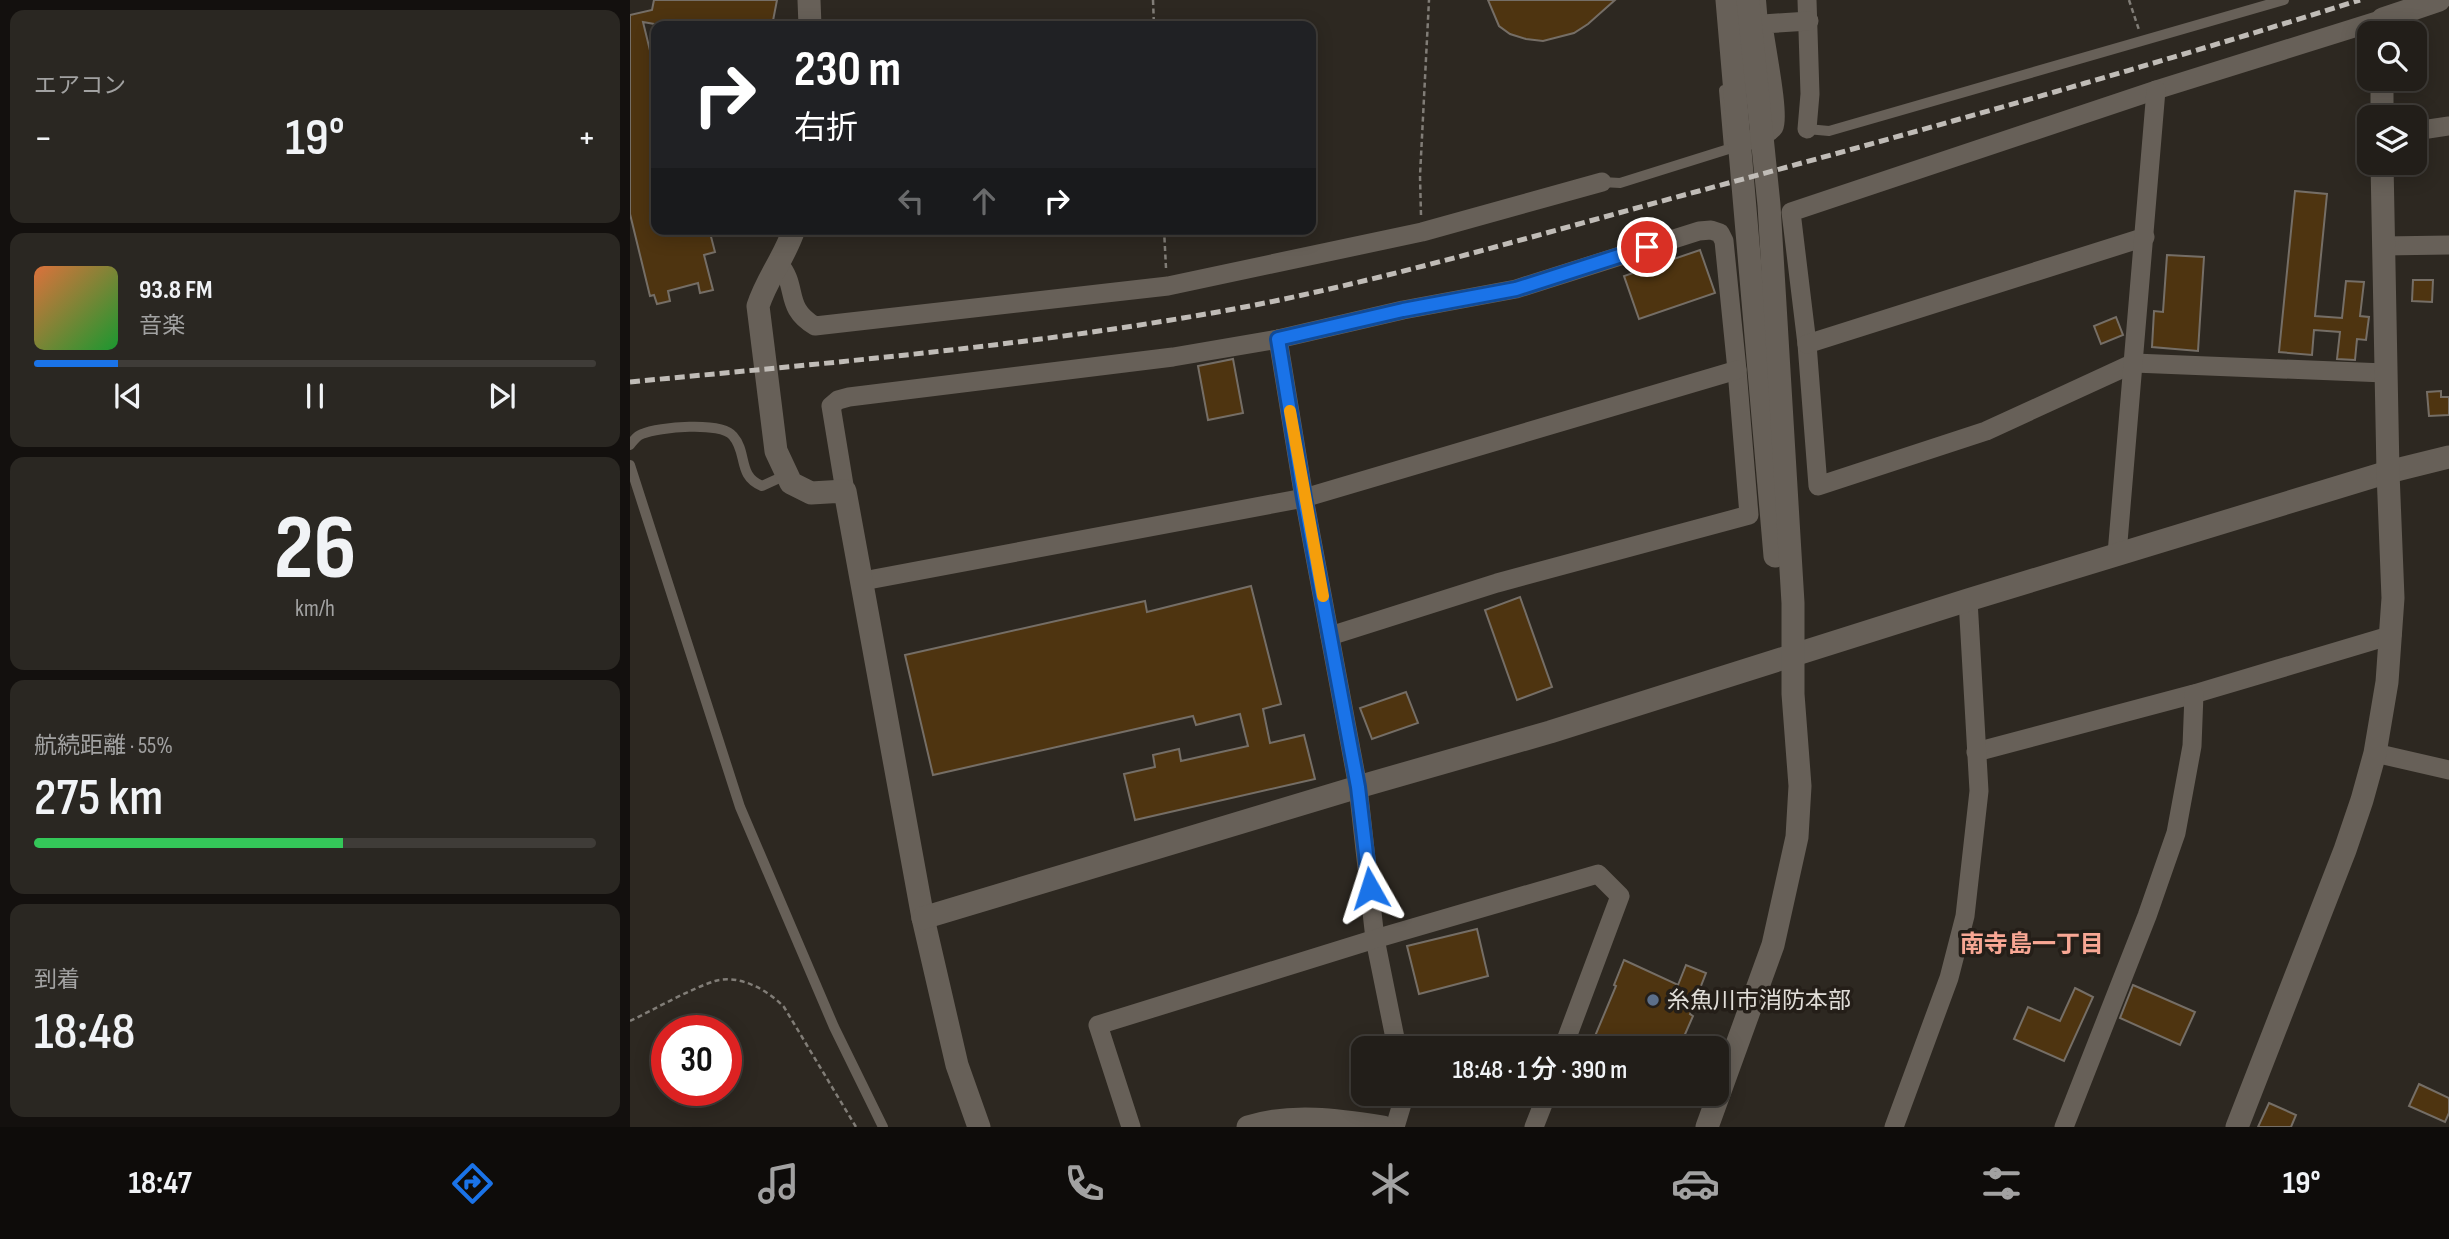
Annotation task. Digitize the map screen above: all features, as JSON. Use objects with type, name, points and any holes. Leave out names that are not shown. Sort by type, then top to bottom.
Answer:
[{"type":"street","points":[[809,0],[810,21]]},
{"type":"street","points":[[1727,0],[1734,147],[1780,606],[1792,656]]},
{"type":"street","points":[[1707,1127],[1773,945],[1797,837],[1800,786],[1792,656],[1793,603],[1769,205],[1748,0]]},
{"type":"street","points":[[1807,0],[1810,94],[1807,129]]},
{"type":"street","points":[[2394,21],[2439,0]]},
{"type":"street","points":[[1734,147],[1761,136],[1775,126],[1778,115],[1765,50],[1763,24],[1808,21]]},
{"type":"street","points":[[2357,33],[2156,90],[1790,212],[1807,344],[1818,486],[1986,431],[2134,363],[2385,373]]},
{"type":"street","points":[[2117,555],[2156,90]]},
{"type":"street","points":[[2427,129],[2449,126]]},
{"type":"street","points":[[2237,1127],[2345,850],[2375,754],[2387,682],[2393,598],[2385,373],[2382,175]]},
{"type":"street","points":[[779,264],[788,275],[796,309],[815,326],[1168,286],[1422,232],[1602,182]]},
{"type":"street","points":[[979,1127],[957,1065],[923,918],[831,418],[831,406],[838,400],[862,395],[1173,357],[1278,339],[1403,310],[1516,289],[1699,231],[1711,230],[1720,233],[1724,242],[1749,515],[1497,583],[1330,636]]},
{"type":"street","points":[[791,235],[779,264],[764,288],[758,306],[776,451],[791,483],[811,492],[845,491]]},
{"type":"street","points":[[1807,344],[2145,237]]},
{"type":"street","points":[[2383,246],[2449,245]]},
{"type":"street","points":[[1278,339],[1304,498],[1358,787],[1376,939],[1394,1036]]},
{"type":"street","points":[[863,581],[1304,498],[1737,370]]},
{"type":"street","points":[[923,918],[1550,732],[1968,600],[2388,472],[2449,457]]},
{"type":"street","points":[[1894,1127],[1949,978],[1965,916],[1979,791],[1968,600]]},
{"type":"street","points":[[1976,752],[2194,694],[2392,635]]},
{"type":"street","points":[[2064,1127],[2147,916],[2176,833],[2192,746],[2194,694]]},
{"type":"street","points":[[2375,754],[2449,770]]},
{"type":"street","points":[[1131,1127],[1098,1025],[1598,874],[1620,896],[1568,1036]]},
{"type":"street","points":[[1395,1127],[1403,1106]]},
{"type":"street","points":[[1534,1127],[1542,1106]]},
{"type":"street","points":[[1248,1127],[1271,1119],[1343,1120],[1383,1127]]},
{"type":"lane","points":[[1602,182],[1620,183],[1734,147],[1717,0]]},
{"type":"lane","points":[[1761,0],[1763,24]]},
{"type":"lane","points":[[1807,129],[1829,131],[2284,0]]},
{"type":"lane","points":[[630,445],[638,435],[650,432],[718,427],[735,437],[752,482],[762,486],[786,475]]},
{"type":"lane","points":[[630,465],[740,807],[834,1027],[883,1127]]},
{"type":"path","points":[[1153,0],[1154,21]]},
{"type":"path","points":[[1422,232],[1420,176],[1429,0]]},
{"type":"path","points":[[2129,0],[2142,41]]},
{"type":"path","points":[[1164,235],[1168,286]]},
{"type":"path","points":[[630,1021],[717,980],[742,982],[757,987],[772,995],[784,1007],[856,1127]]},
{"type":"building","points":[[654,0],[777,0],[773,21],[643,22],[651,55],[651,235],[711,235],[715,252],[704,255],[713,290],[700,293],[698,283],[668,291],[670,301],[657,304],[654,295],[650,296],[630,214],[630,15],[652,10]]},
{"type":"building","points":[[1488,0],[1615,0],[1574,33],[1543,41],[1510,34],[1499,26]]},
{"type":"building","points":[[2295,191],[2327,194],[2315,316],[2342,318],[2346,281],[2364,282],[2360,316],[2369,317],[2366,340],[2357,339],[2355,360],[2337,359],[2340,332],[2314,330],[2312,355],[2279,352]]},
{"type":"building","points":[[1700,250],[1715,293],[1639,319],[1624,276]]},
{"type":"building","points":[[2167,255],[2204,257],[2198,351],[2152,347],[2154,311],[2163,312]]},
{"type":"building","points":[[2413,280],[2433,280],[2432,302],[2412,301]]},
{"type":"building","points":[[2116,317],[2123,335],[2101,344],[2094,326]]},
{"type":"building","points":[[1233,359],[1243,413],[1208,420],[1198,366]]},
{"type":"building","points":[[2441,391],[2441,397],[2449,397],[2449,415],[2429,416],[2427,392]]},
{"type":"building","points":[[1251,586],[1281,704],[1263,709],[1270,743],[1304,735],[1315,779],[1135,820],[1124,774],[1155,767],[1153,755],[1179,749],[1181,761],[1248,746],[1240,714],[1196,725],[1193,716],[933,775],[905,655],[1145,601],[1147,612]]},
{"type":"building","points":[[1520,597],[1552,687],[1517,700],[1485,610]]},
{"type":"building","points":[[1406,692],[1418,723],[1372,739],[1360,708]]},
{"type":"building","points":[[1477,929],[1488,976],[1419,994],[1407,946]]},
{"type":"building","name":"糸魚川市消防本部","points":[[1624,960],[1678,985],[1686,965],[1706,973],[1684,1036],[1595,1036],[1616,986],[1614,985]]},
{"type":"building","points":[[2133,985],[2195,1012],[2180,1045],[2120,1018]]},
{"type":"building","points":[[2075,988],[2093,997],[2064,1061],[2014,1039],[2028,1007],[2060,1021]]},
{"type":"building","points":[[2419,1084],[2449,1098],[2449,1113],[2445,1122],[2409,1106]]},
{"type":"building","points":[[2269,1103],[2296,1115],[2291,1127],[2258,1127]]},
{"type":"railway","points":[[630,382],[1096,332],[1307,294],[1476,252],[1865,146],[2360,0]]},
{"type":"slow traffic","points":[[1290,411],[1323,596]]},
{"type":"place","name":"糸魚川市消防本部","points":[[1653,1000]]},
{"type":"district","name":"南寺島一丁目","points":[[2032,944]]},
{"type":"route","points":[[1370,888],[1358,787],[1304,498],[1278,339],[1403,310],[1516,289],[1647,247]]}]
